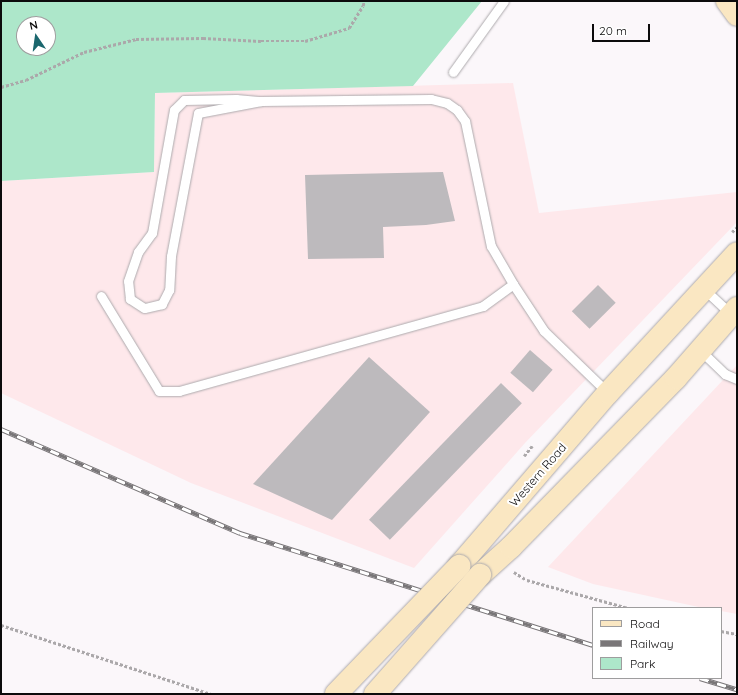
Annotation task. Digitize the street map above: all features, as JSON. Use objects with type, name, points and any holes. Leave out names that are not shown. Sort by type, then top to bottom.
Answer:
[{"type":"main road","points":[[727,1],[737,15]]},
{"type":"main road","name":"Western Road","points":[[336,694],[459,566],[608,393],[737,253]]},
{"type":"main road","points":[[375,694],[480,575],[510,547],[676,378],[700,350],[735,314]]},
{"type":"lane","points":[[453,72],[504,1]]},
{"type":"lane","points":[[261,101],[198,113],[171,256],[169,290],[162,304],[144,308],[130,299],[128,281],[138,252],[152,233],[174,110],[184,100],[236,99],[261,101],[431,99],[447,103],[452,106],[465,121],[492,246],[513,284],[544,331],[608,393]]},
{"type":"lane","points":[[101,296],[160,391],[179,391],[483,306],[513,284]]},
{"type":"lane","points":[[704,289],[735,314]]},
{"type":"lane","points":[[700,350],[725,374],[737,379]]},
{"type":"path","points":[[1,87],[26,80],[84,52],[136,39],[203,38],[261,41],[305,41],[349,28],[363,6],[364,1]]},
{"type":"path","points":[[511,571],[527,580],[624,607]]},
{"type":"path","points":[[1,624],[211,694]]},
{"type":"path","points":[[722,631],[737,634]]},
{"type":"shaded area","points":[[513,83],[539,213],[737,192],[737,222],[525,443],[414,568],[191,483],[1,393],[1,181],[154,172],[155,93]]},
{"type":"shaded area","points":[[737,365],[737,614],[722,611],[722,607],[698,607],[593,584],[548,567]]},
{"type":"green space","points":[[1,1],[482,1],[413,86],[155,93],[154,172],[1,181]]},
{"type":"building","points":[[443,172],[455,221],[426,225],[383,227],[384,258],[308,259],[305,175]]},
{"type":"building","points":[[598,285],[616,303],[590,329],[572,311]]},
{"type":"building","points":[[530,350],[553,370],[533,392],[510,373]]},
{"type":"building","points":[[369,357],[430,412],[332,520],[253,484]]},
{"type":"building","points":[[501,383],[522,403],[390,540],[369,520]]},
{"type":"railway","points":[[1,429],[240,533],[592,645]]},
{"type":"railway","points":[[703,679],[737,689]]}]
